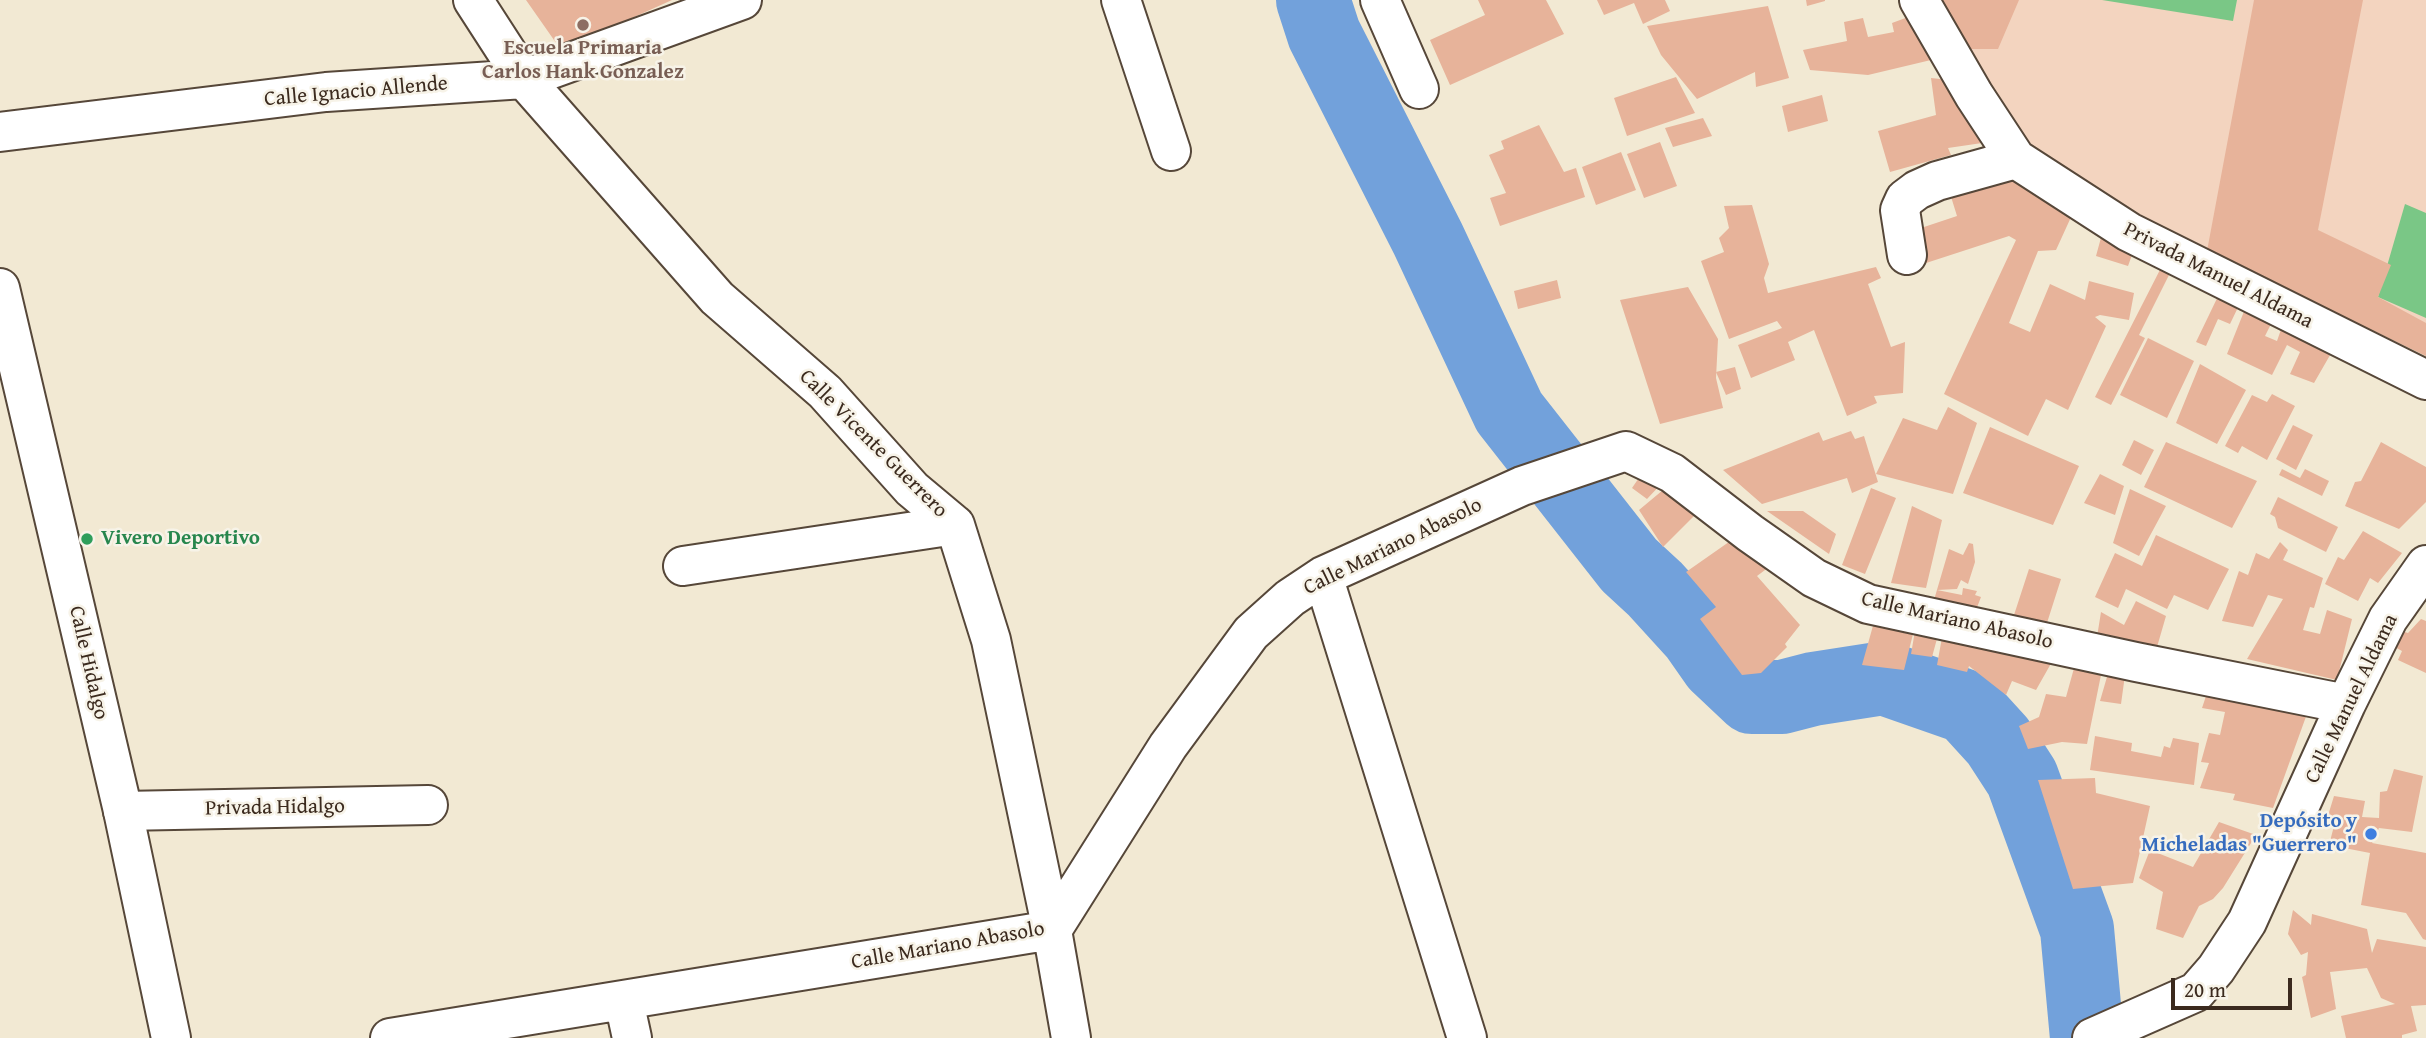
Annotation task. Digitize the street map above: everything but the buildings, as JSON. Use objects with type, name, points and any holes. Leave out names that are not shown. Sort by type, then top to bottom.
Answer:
[{"type":"street","name":"Calle Vicente Guerrero","points":[[473,0],[524,79],[717,298],[825,393],[912,489],[955,525],[991,640],[1052,930],[1071,1038]]},
{"type":"street","name":"Calle Ignacio Allende","points":[[0,132],[326,92],[524,79],[742,0]]},
{"type":"street","points":[[1121,0],[1171,151]]},
{"type":"street","points":[[1380,0],[1419,89]]},
{"type":"street","name":"Privada Manuel Aldama","points":[[1919,0],[1974,95],[2017,159],[2130,232],[2426,380]]},
{"type":"street","points":[[1907,255],[1900,210],[1905,199],[1937,181],[2017,159]]},
{"type":"street","name":"Calle Hidalgo","points":[[0,288],[5,335],[123,811],[171,1038]]},
{"type":"street","name":"Calle Mariano Abasolo","points":[[390,1038],[1052,930],[1168,746],[1251,633],[1290,598],[1323,576],[1522,486],[1626,451],[1672,473],[1814,578],[1868,604],[2346,704]]},
{"type":"street","points":[[683,566],[955,525]]},
{"type":"street","name":"Calle Manuel Aldama","points":[[2091,1038],[2196,992],[2216,969],[2247,922],[2346,704],[2388,619],[2426,565]]},
{"type":"street","points":[[1323,576],[1467,1038]]},
{"type":"street","name":"Privada Hidalgo","points":[[123,811],[428,805]]},
{"type":"street","points":[[624,1001],[632,1038]]},
{"type":"shaded area","points":[[1932,0],[2426,0],[2426,356],[2016,159]]},
{"type":"green space","points":[[2102,0],[2237,0],[2233,21]]},
{"type":"green space","points":[[2405,204],[2426,213],[2426,318],[2378,297]]},
{"type":"waterway","points":[[1313,0],[1324,34],[1428,239],[1509,412],[1629,565],[1696,634],[1717,664],[1752,697],[1782,697],[1813,689],[1884,678],[1967,707],[1998,741],[2022,778],[2077,929],[2087,1038]]},
{"type":"place","name":"Escuela Primaria Carlos Hank Gonzalez","points":[[583,25]]},
{"type":"place","name":"Vivero Deportivo","points":[[87,539]]},
{"type":"place","name":"Depósito y Micheladas \"Guerrero\"","points":[[2371,834]]}]
